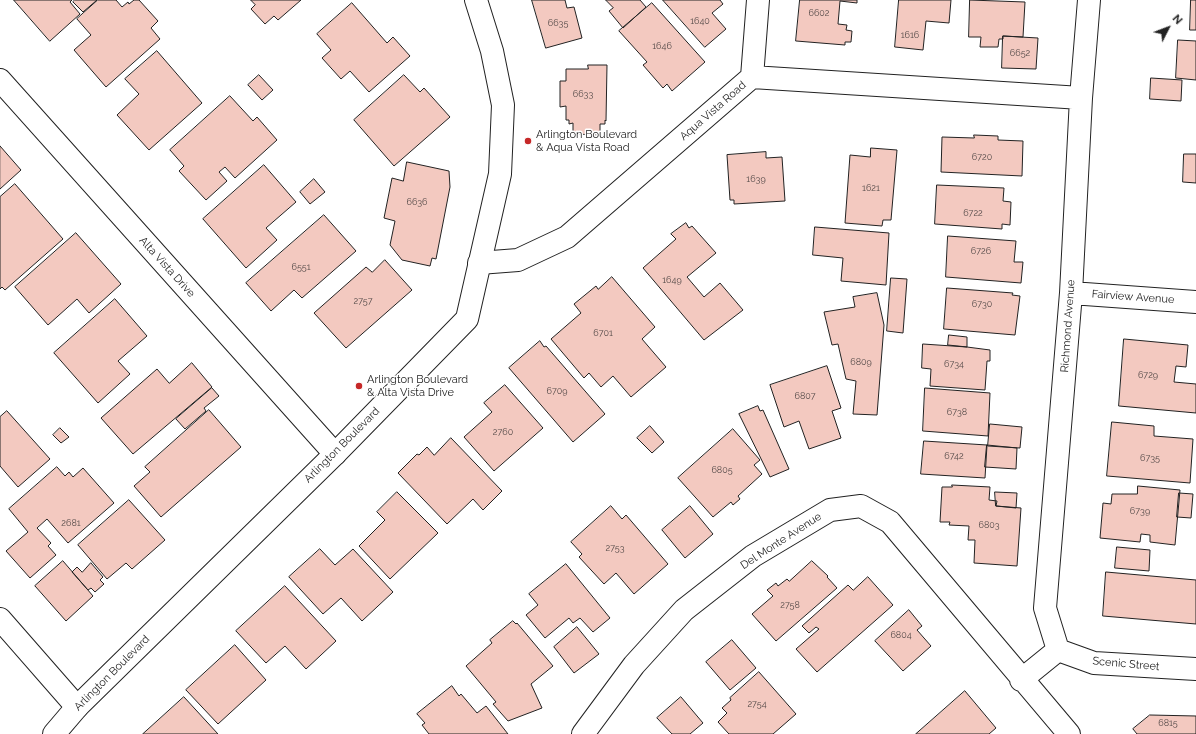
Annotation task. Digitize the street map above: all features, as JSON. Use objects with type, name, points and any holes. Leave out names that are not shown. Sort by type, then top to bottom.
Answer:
[{"type":"street","name":"Arlington Boulevard","points":[[54,734],[77,707],[335,454],[467,319],[500,174],[503,105],[492,51],[476,0]]},
{"type":"street","points":[[752,77],[758,0]]},
{"type":"street","name":"Richmond Avenue","points":[[1058,650],[1045,608],[1070,293],[1081,98],[1089,0]]},
{"type":"street","name":"Aqua Vista Road","points":[[479,263],[518,260],[567,237],[752,77],[1081,98]]},
{"type":"street","name":"Alta Vista Drive","points":[[0,80],[335,454]]},
{"type":"street","name":"Fairview Avenue","points":[[1070,293],[1196,302]]},
{"type":"street","name":"Del Monte Avenue","points":[[583,734],[634,665],[684,610],[753,556],[830,510],[860,506],[890,522],[1021,680],[1069,734]]},
{"type":"street","points":[[0,619],[77,707]]},
{"type":"street","points":[[1021,680],[1058,650]]},
{"type":"street","name":"Scenic Street","points":[[1058,650],[1094,663],[1196,669]]},
{"type":"building","points":[[14,0],[72,0],[70,2],[80,14],[50,41]]},
{"type":"building","points":[[75,0],[97,0],[83,12],[73,2]]},
{"type":"building","points":[[98,0],[116,0],[122,7],[128,2],[129,4],[134,0],[139,0],[158,21],[151,28],[160,39],[106,87],[74,50],[91,35],[77,19]]},
{"type":"building","points":[[251,0],[301,0],[278,20],[274,16],[265,24],[251,9],[255,5]]},
{"type":"building","points":[[532,0],[565,0],[567,8],[574,7],[582,38],[546,48]]},
{"type":"building","points":[[606,0],[640,0],[646,7],[623,28],[609,11],[613,8]]},
{"type":"building","points":[[663,0],[720,0],[723,4],[712,13],[726,29],[705,47]]},
{"type":"building","points":[[800,0],[857,0],[857,3],[840,1],[838,24],[847,25],[846,30],[852,31],[851,42],[845,42],[845,45],[796,41]]},
{"type":"building","points":[[899,0],[951,0],[949,23],[926,21],[923,50],[895,47]]},
{"type":"building","points":[[970,0],[1025,2],[1023,37],[1003,36],[1003,39],[999,39],[998,47],[980,47],[981,37],[969,37]]},
{"type":"building","points":[[1191,0],[1196,0],[1196,30],[1190,30]]},
{"type":"building","points":[[352,3],[387,43],[393,37],[410,56],[369,92],[350,71],[341,79],[322,58],[331,50],[317,34]]},
{"type":"building","points":[[652,3],[705,62],[672,91],[667,84],[663,88],[643,65],[647,62],[619,31]]},
{"type":"building","points":[[1003,36],[1038,38],[1036,69],[1002,68]]},
{"type":"building","points":[[1178,40],[1196,41],[1196,80],[1176,78]]},
{"type":"building","points":[[157,51],[202,103],[149,150],[117,115],[139,94],[125,79]]},
{"type":"building","points":[[588,65],[607,65],[606,121],[605,120],[605,124],[600,124],[600,135],[573,134],[573,123],[569,124],[569,120],[566,120],[566,106],[560,107],[560,81],[566,81],[566,69],[588,69]]},
{"type":"building","points":[[259,75],[273,90],[262,100],[248,85]]},
{"type":"building","points":[[404,75],[420,92],[424,88],[450,117],[394,166],[354,120]]},
{"type":"building","points":[[1151,78],[1182,80],[1181,101],[1150,99]]},
{"type":"building","points":[[230,96],[253,121],[257,117],[277,140],[235,178],[225,167],[219,172],[227,181],[206,200],[179,171],[184,166],[170,150]]},
{"type":"building","points":[[974,135],[998,136],[998,140],[1023,141],[1022,176],[941,172],[942,137],[974,138]]},
{"type":"building","points":[[0,146],[21,170],[0,189]]},
{"type":"building","points":[[871,148],[897,150],[891,220],[883,220],[882,226],[845,223],[850,155],[870,157]]},
{"type":"building","points":[[766,152],[766,158],[782,157],[785,201],[734,204],[734,200],[730,200],[727,155]]},
{"type":"building","points":[[1184,154],[1196,154],[1196,183],[1183,182]]},
{"type":"building","points":[[407,162],[449,171],[450,187],[436,259],[432,258],[430,266],[402,260],[390,245],[395,221],[384,218],[392,178],[403,181]]},
{"type":"building","points":[[264,165],[296,202],[266,228],[277,240],[246,268],[203,219]]},
{"type":"building","points":[[314,179],[325,192],[310,204],[300,192]]},
{"type":"building","points":[[15,184],[63,239],[5,290],[2,287],[0,289],[0,197]]},
{"type":"building","points":[[937,185],[1004,188],[1003,201],[1011,202],[1010,225],[1002,224],[1002,229],[935,224]]},
{"type":"building","points":[[324,215],[356,251],[302,298],[294,290],[271,311],[246,283]]},
{"type":"building","points":[[686,223],[689,228],[692,226],[716,253],[687,277],[704,297],[720,283],[743,310],[704,340],[643,268],[676,239],[671,234]]},
{"type":"building","points":[[815,227],[889,233],[886,285],[841,281],[843,258],[813,255]]},
{"type":"building","points":[[76,233],[121,284],[89,313],[77,299],[48,325],[15,287]]},
{"type":"building","points":[[948,236],[1016,241],[1014,262],[1023,262],[1021,283],[946,277]]},
{"type":"building","points":[[385,260],[412,290],[346,348],[314,313],[366,267],[372,272]]},
{"type":"building","points":[[612,277],[655,327],[642,339],[666,367],[631,397],[613,376],[601,387],[589,373],[584,378],[551,339],[581,313],[574,304],[596,286],[598,289]]},
{"type":"building","points":[[891,278],[907,279],[903,333],[887,331]]},
{"type":"building","points":[[947,288],[1013,293],[1012,295],[1020,296],[1015,335],[944,329]]},
{"type":"building","points":[[877,293],[884,325],[877,415],[853,414],[856,381],[846,379],[838,344],[832,345],[824,312],[855,307],[853,297]]},
{"type":"building","points":[[115,299],[147,336],[118,361],[130,374],[98,403],[54,353]]},
{"type":"building","points":[[949,335],[967,337],[967,347],[948,345]]},
{"type":"building","points":[[1124,339],[1188,345],[1186,367],[1176,366],[1174,382],[1196,384],[1196,413],[1119,406]]},
{"type":"building","points":[[540,341],[605,414],[573,442],[509,368]]},
{"type":"building","points":[[923,344],[990,350],[990,361],[987,361],[985,390],[930,386],[931,369],[922,368]]},
{"type":"building","points":[[192,363],[212,387],[133,454],[101,418],[157,369],[169,383]]},
{"type":"building","points":[[827,366],[841,408],[832,411],[841,438],[809,449],[799,421],[784,427],[770,385]]},
{"type":"building","points":[[505,385],[543,428],[494,471],[464,437],[492,412],[484,403]]},
{"type":"building","points":[[212,388],[219,396],[204,408],[206,411],[185,429],[176,419]]},
{"type":"building","points":[[925,388],[990,393],[988,436],[923,431]]},
{"type":"building","points":[[758,406],[760,411],[763,410],[789,469],[770,477],[739,414]]},
{"type":"building","points":[[209,410],[241,447],[161,517],[134,486],[150,472],[145,467]]},
{"type":"building","points":[[7,411],[50,459],[18,487],[0,466],[0,417]]},
{"type":"building","points":[[1112,422],[1154,426],[1154,436],[1193,439],[1190,483],[1107,476]]},
{"type":"building","points":[[990,424],[1022,427],[1020,448],[988,446]]},
{"type":"building","points":[[650,426],[664,442],[652,453],[637,438]]},
{"type":"building","points":[[60,428],[69,437],[61,443],[53,435]]},
{"type":"building","points":[[733,429],[760,460],[754,465],[762,474],[738,496],[740,499],[733,505],[731,502],[713,517],[678,478]]},
{"type":"building","points":[[451,438],[502,491],[483,510],[473,499],[447,524],[398,473],[417,454],[419,455],[427,447],[434,455]]},
{"type":"building","points":[[924,441],[987,445],[985,478],[921,474]]},
{"type":"building","points":[[987,445],[1017,448],[1016,469],[985,467]]},
{"type":"building","points":[[57,467],[65,476],[69,472],[73,477],[83,468],[114,503],[68,543],[47,519],[37,528],[51,543],[48,546],[56,555],[30,578],[6,551],[28,532],[9,509]]},
{"type":"building","points":[[952,485],[990,487],[989,500],[997,501],[996,506],[1021,508],[1017,566],[974,563],[975,540],[968,540],[969,526],[949,525],[950,522],[940,522],[942,487],[952,487]]},
{"type":"building","points":[[1138,486],[1180,490],[1175,545],[1150,542],[1150,535],[1141,534],[1140,542],[1100,538],[1103,503],[1111,504],[1112,494],[1137,494]]},
{"type":"building","points":[[397,492],[438,533],[390,579],[359,546],[385,520],[377,512]]},
{"type":"building","points":[[995,492],[1017,493],[1016,508],[996,506]]},
{"type":"building","points":[[1179,493],[1193,494],[1191,518],[1177,517]]},
{"type":"building","points":[[129,500],[165,540],[132,569],[126,563],[107,579],[78,545]]},
{"type":"building","points":[[611,506],[622,519],[626,515],[668,564],[634,594],[616,573],[604,584],[579,557],[582,554],[571,542]]},
{"type":"building","points":[[690,506],[713,534],[685,558],[662,530]]},
{"type":"building","points":[[1117,547],[1150,550],[1149,571],[1115,568]]},
{"type":"building","points":[[320,549],[335,565],[353,549],[393,592],[362,621],[341,598],[323,614],[289,577]]},
{"type":"building","points":[[63,561],[93,596],[66,621],[35,586]]},
{"type":"building","points":[[812,561],[828,576],[827,577],[837,588],[776,641],[752,614],[773,596],[767,590],[776,583],[778,586],[787,579],[789,581]]},
{"type":"building","points":[[91,563],[103,577],[100,580],[104,584],[95,592],[91,588],[88,590],[72,572],[77,567],[82,572]]},
{"type":"building","points":[[566,564],[610,618],[593,632],[580,618],[573,623],[569,618],[545,638],[526,615],[538,605],[529,594]]},
{"type":"building","points":[[1106,572],[1196,580],[1196,624],[1103,616]]},
{"type":"building","points":[[868,577],[893,605],[817,672],[796,649],[819,629],[816,627],[809,633],[802,626],[848,585],[853,590]]},
{"type":"building","points":[[285,586],[336,641],[306,669],[285,646],[266,663],[236,631]]},
{"type":"building","points":[[909,610],[922,626],[917,630],[931,646],[903,671],[875,641]]},
{"type":"building","points":[[513,621],[516,624],[517,623],[553,666],[531,684],[542,708],[508,721],[493,704],[496,702],[466,666],[492,643],[490,640]]},
{"type":"building","points":[[577,627],[599,654],[574,673],[554,647]]},
{"type":"building","points":[[732,640],[756,668],[730,690],[706,662]]},
{"type":"building","points":[[235,645],[266,680],[218,724],[186,690]]},
{"type":"building","points":[[759,672],[796,714],[773,734],[729,734],[718,722],[727,713],[722,708],[731,700],[730,698]]},
{"type":"building","points":[[452,686],[459,696],[461,694],[477,713],[486,706],[508,734],[429,734],[422,725],[425,723],[417,714]]},
{"type":"building","points":[[965,691],[996,728],[989,734],[916,734]]},
{"type":"building","points":[[184,697],[218,734],[143,734]]},
{"type":"building","points":[[681,697],[703,723],[690,734],[672,734],[657,718]]},
{"type":"building","points":[[1150,715],[1196,716],[1196,734],[1137,734],[1133,729]]},
{"type":"place","name":"Arlington Boulevard & Aqua Vista Road","points":[[528,141]]},
{"type":"place","name":"Arlington Boulevard & Alta Vista Drive","points":[[359,386]]}]
